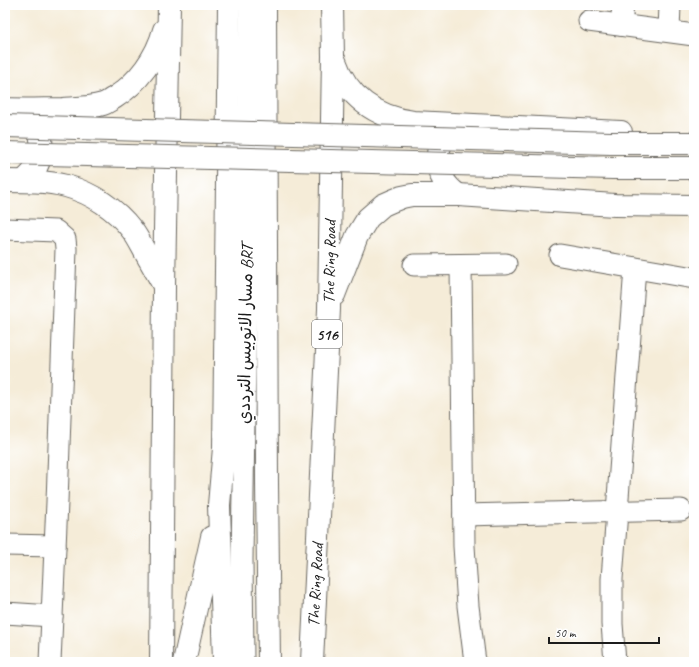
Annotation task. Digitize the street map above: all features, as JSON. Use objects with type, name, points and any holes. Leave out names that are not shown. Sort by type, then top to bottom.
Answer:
[{"type":"main road","points":[[224,662],[219,505],[224,448],[229,5]]},
{"type":"main road","points":[[265,5],[269,662]]},
{"type":"main road","name":"The Ring Road","points":[[312,662],[328,309],[333,56],[332,5]]},
{"type":"main road","points":[[5,109],[26,110],[85,108],[104,104],[130,86],[149,62],[163,35],[169,8]]},
{"type":"main road","points":[[161,662],[164,286],[169,8]]},
{"type":"main road","points":[[333,56],[344,80],[361,101],[391,118],[402,121],[454,125],[610,132],[694,132]]},
{"type":"main road","points":[[15,181],[33,171],[39,159],[42,146],[40,133],[35,120],[26,110]]},
{"type":"main road","points":[[454,125],[447,131],[442,139],[439,148],[438,166],[443,179],[451,190],[458,195]]},
{"type":"main road","points":[[5,126],[611,143],[694,143]]},
{"type":"main road","points":[[5,153],[613,168],[694,168]]},
{"type":"main road","points":[[15,181],[50,183],[66,186],[96,198],[110,207],[132,230],[164,286]]},
{"type":"main road","points":[[328,309],[357,236],[368,218],[388,203],[402,197],[412,195],[458,195],[615,204],[694,206]]},
{"type":"main road","points":[[184,662],[219,505]]},
{"type":"lane","name":"مسار الاتوبيس الترددي BRT","points":[[243,662],[242,559],[250,5]]},
{"type":"lane","points":[[669,32],[670,5]]},
{"type":"lane","points":[[589,21],[622,15],[669,32],[694,35]]},
{"type":"lane","points":[[5,228],[56,231],[65,239],[66,249],[50,662]]},
{"type":"lane","points":[[560,255],[694,278]]},
{"type":"lane","points":[[414,265],[506,264]]},
{"type":"lane","points":[[461,265],[465,576],[471,636],[476,662]]},
{"type":"lane","points":[[615,662],[612,624],[612,579],[636,268]]},
{"type":"lane","points":[[464,515],[681,510]]},
{"type":"lane","points":[[5,545],[55,546]]},
{"type":"lane","points":[[5,613],[52,616]]}]
